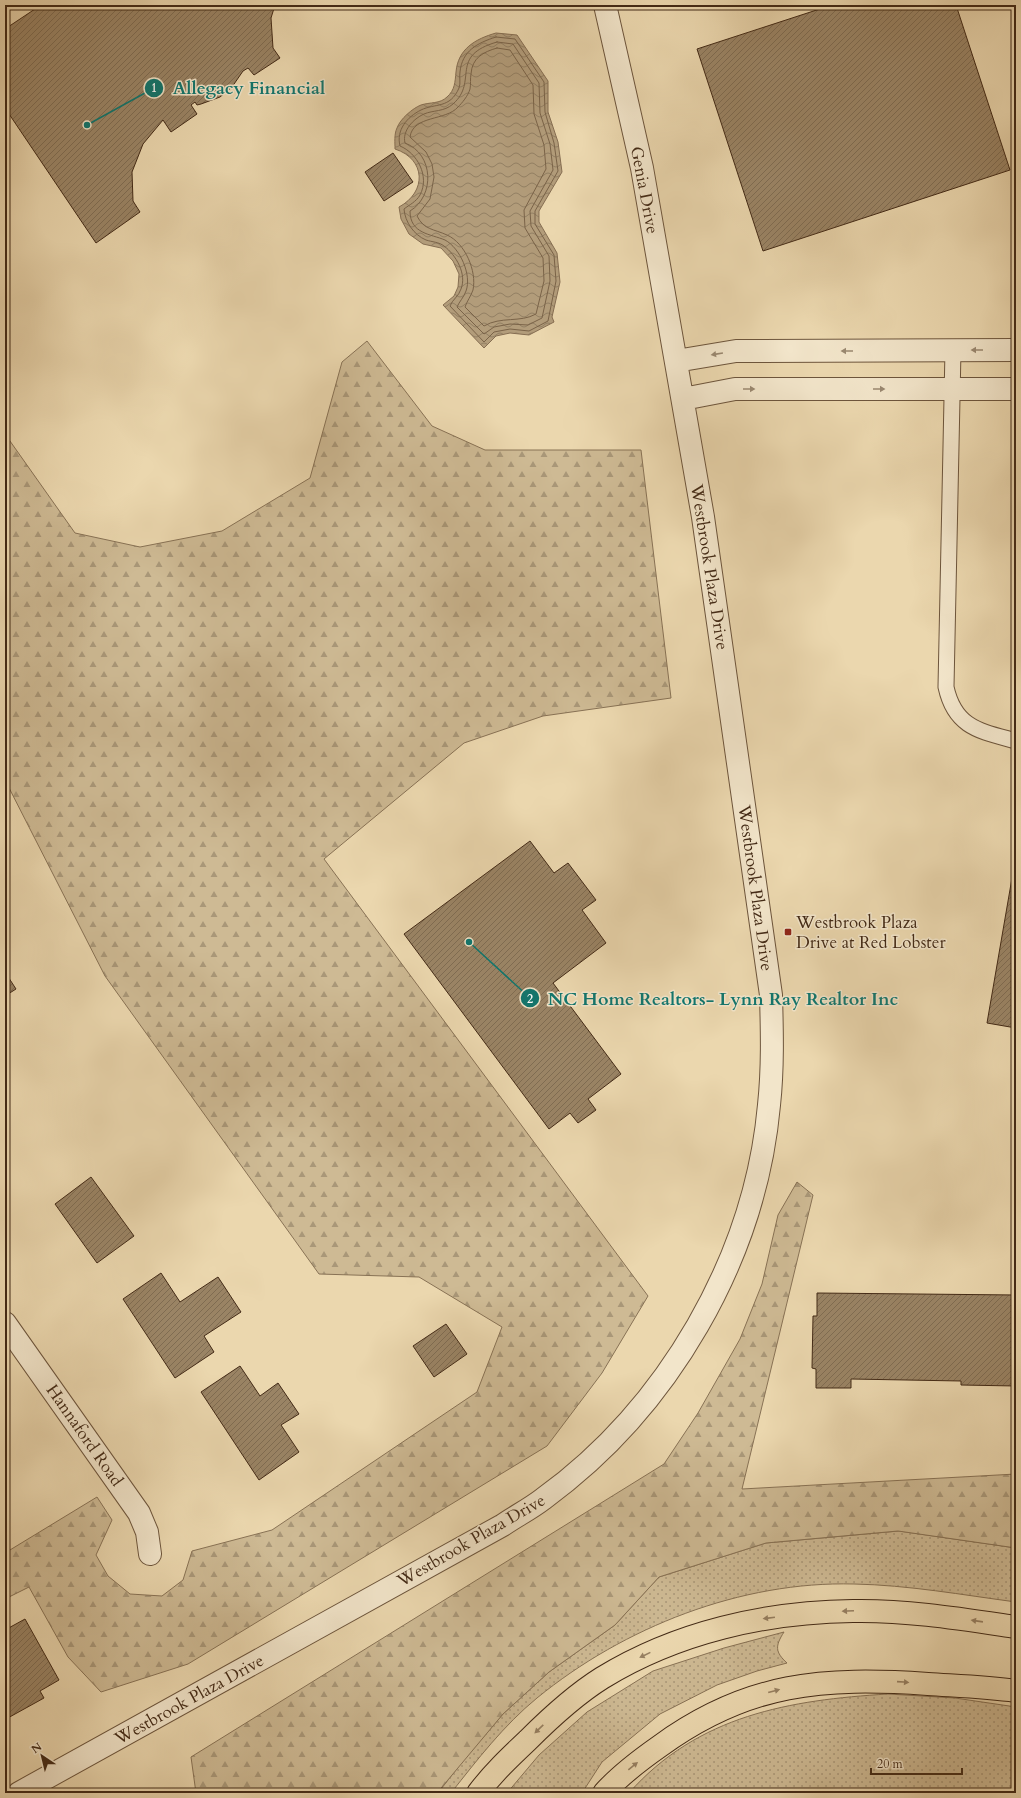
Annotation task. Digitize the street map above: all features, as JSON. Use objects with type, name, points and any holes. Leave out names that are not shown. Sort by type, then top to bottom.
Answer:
[{"type":"highway","points":[[478,1793],[490,1777],[542,1726],[601,1679],[659,1649],[688,1638],[763,1618],[807,1613],[855,1611],[932,1615],[1016,1627]]},
{"type":"highway","points":[[604,1793],[644,1758],[691,1726],[736,1702],[781,1689],[817,1683],[887,1682],[994,1688],[1016,1692]]},
{"type":"street","name":"Genia Drive","points":[[605,5],[642,168],[678,369]]},
{"type":"street","points":[[678,369],[736,352],[1016,350]]},
{"type":"street","name":"Westbrook Plaza Drive","points":[[19,1793],[503,1525],[543,1499],[609,1441],[640,1407],[681,1353],[711,1302],[733,1252],[750,1201],[761,1156],[769,1105],[772,1055],[771,995],[703,517],[678,369]]},
{"type":"street","points":[[683,399],[735,389],[1016,389]]},
{"type":"street","name":"Hannaford Road","points":[[5,1323],[139,1513],[147,1532],[150,1554]]},
{"type":"lane","points":[[953,350],[946,687],[948,700],[955,712],[965,723],[976,730],[1016,741]]},
{"type":"green space","points":[[367,341],[432,426],[485,450],[641,450],[671,698],[543,716],[464,743],[324,859],[648,1296],[602,1373],[547,1446],[188,1664],[101,1692],[68,1657],[29,1587],[5,1599],[5,1553],[97,1497],[112,1520],[96,1555],[108,1576],[130,1594],[162,1596],[183,1580],[192,1551],[272,1530],[477,1392],[502,1327],[419,1277],[319,1274],[105,976],[5,780],[5,434],[75,533],[140,547],[222,531],[310,478],[342,362]]},
{"type":"green space","points":[[797,1182],[813,1195],[742,1489],[1016,1474],[1016,1548],[898,1531],[766,1543],[659,1577],[615,1625],[549,1672],[503,1714],[437,1793],[196,1793],[191,1757],[664,1464],[698,1413],[740,1339],[762,1284],[778,1215]]},
{"type":"green space","points":[[899,1531],[1016,1548],[1016,1602],[895,1586],[854,1584],[812,1585],[769,1591],[727,1600],[686,1613],[646,1630],[607,1650],[571,1673],[537,1698],[513,1720],[491,1743],[451,1793],[438,1793],[503,1714],[549,1672],[615,1625],[659,1577],[766,1543]]},
{"type":"green space","points":[[784,1632],[779,1641],[778,1652],[787,1663],[757,1671],[717,1685],[660,1714],[602,1762],[582,1793],[507,1793],[539,1755],[587,1712],[653,1671],[724,1648]]},
{"type":"green space","points":[[888,1694],[955,1698],[1016,1707],[1016,1793],[629,1793],[656,1767],[685,1745],[715,1729],[748,1716],[781,1707],[816,1701]]},
{"type":"water","points":[[496,33],[517,35],[548,81],[548,112],[558,142],[562,172],[539,211],[539,222],[557,253],[560,282],[552,317],[554,322],[529,335],[510,333],[496,336],[484,348],[443,305],[454,296],[458,287],[459,274],[453,261],[441,248],[423,244],[409,234],[401,219],[399,207],[408,201],[415,193],[419,176],[413,160],[395,149],[395,138],[396,130],[411,111],[421,105],[441,101],[452,92],[457,64],[464,51],[481,38]]},
{"type":"building","points":[[41,5],[275,5],[271,18],[273,48],[280,58],[254,75],[248,68],[243,71],[232,87],[220,97],[197,105],[195,102],[191,105],[197,114],[171,132],[163,120],[143,144],[132,172],[133,201],[140,212],[96,243],[5,108],[5,29]]},
{"type":"building","points":[[832,5],[956,5],[1010,170],[763,251],[697,49]]},
{"type":"building","points":[[393,153],[413,182],[384,201],[365,172]]},
{"type":"building","points":[[530,841],[554,873],[568,863],[596,900],[582,910],[606,943],[553,983],[621,1074],[588,1099],[596,1110],[578,1123],[570,1113],[549,1129],[404,934]]},
{"type":"building","points":[[1012,878],[1016,879],[1016,1028],[987,1023]]},
{"type":"building","points":[[5,972],[16,989],[5,996]]},
{"type":"building","points":[[91,1177],[134,1236],[97,1263],[55,1204]]},
{"type":"building","points":[[161,1273],[180,1302],[218,1277],[241,1312],[204,1336],[214,1352],[175,1378],[123,1299]]},
{"type":"building","points":[[817,1293],[1016,1295],[1016,1386],[961,1385],[961,1381],[851,1379],[851,1388],[816,1388],[816,1369],[812,1368],[813,1316],[817,1316]]},
{"type":"building","points":[[446,1324],[467,1354],[434,1377],[413,1346]]},
{"type":"building","points":[[240,1366],[260,1396],[278,1383],[299,1414],[281,1425],[299,1452],[259,1480],[201,1392]]},
{"type":"building","points":[[25,1619],[59,1680],[40,1691],[44,1698],[6,1719],[5,1630]]},
{"type":"place","name":"Allegacy Financial","points":[[87,125]]},
{"type":"place","name":"Westbrook Plaza Drive at Red Lobster","points":[[788,932]]},
{"type":"place","name":"NC Home Realtors- Lynn Ray Realtor Inc","points":[[469,942]]}]
